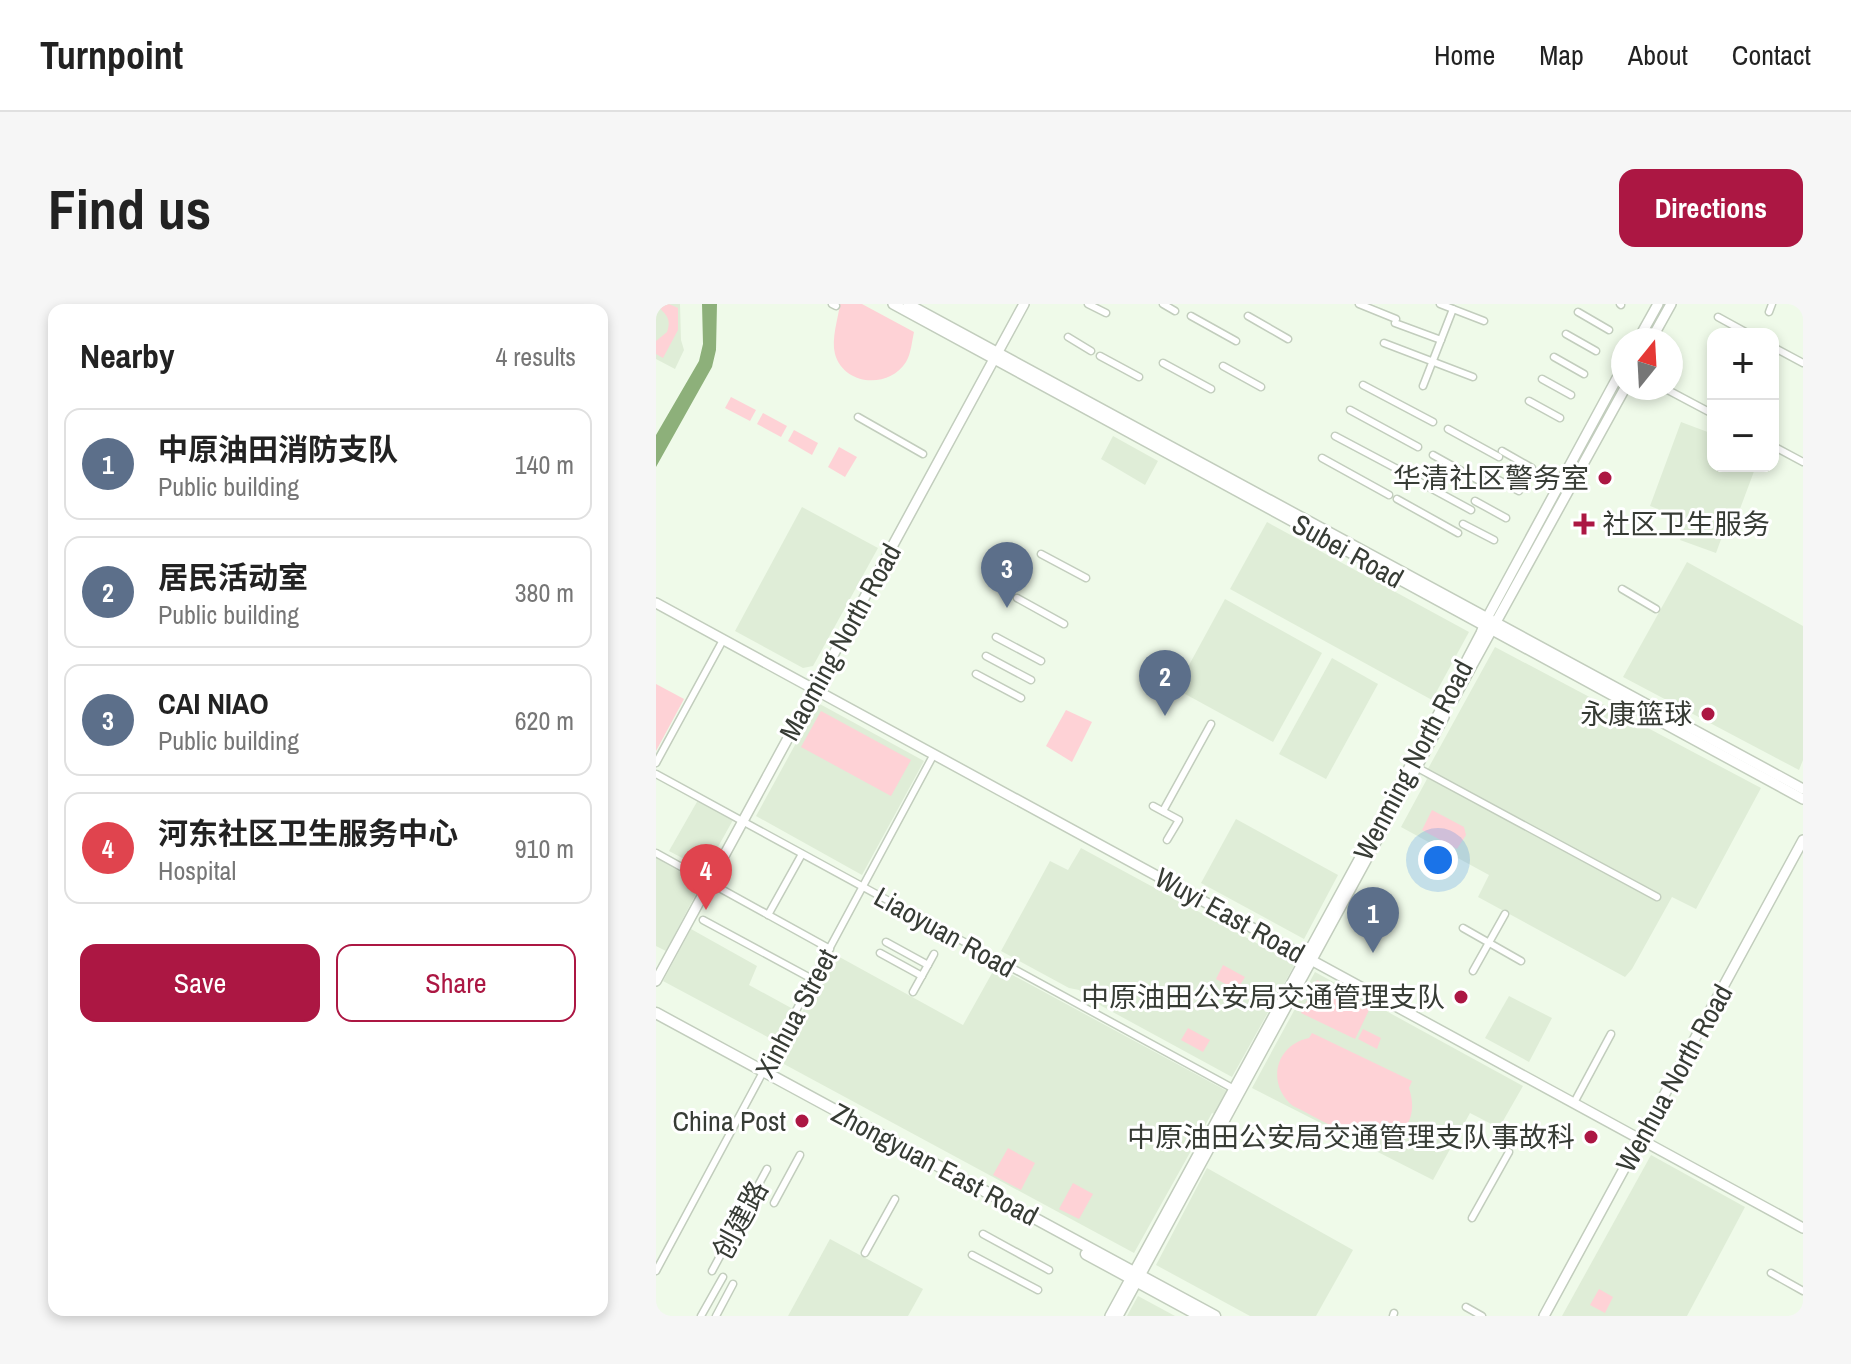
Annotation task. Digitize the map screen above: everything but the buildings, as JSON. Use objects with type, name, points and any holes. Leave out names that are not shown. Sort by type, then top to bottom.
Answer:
[{"type":"main road","name":"Zhongyuan East Road","points":[[656,1013],[763,1075]]},
{"type":"main road","name":"Zhongyuan East Road","points":[[656,1019],[1135,1277],[1200,1316]]},
{"type":"main road","name":"Zhongyuan East Road","points":[[1135,1277],[1215,1316]]},
{"type":"street","name":"Subei Road","points":[[893,304],[996,356],[1489,624],[1803,799]]},
{"type":"street","name":"Subei Road","points":[[908,304],[996,356]]},
{"type":"street","name":"Maoming North Road","points":[[656,981],[1024,304]]},
{"type":"street","points":[[1088,304],[1106,313]]},
{"type":"street","points":[[1163,304],[1175,311]]},
{"type":"street","points":[[1359,304],[1441,340]]},
{"type":"street","points":[[1440,304],[1484,321]]},
{"type":"street","points":[[1645,328],[1658,304]]},
{"type":"street","points":[[1658,328],[1671,304]]},
{"type":"street","points":[[1423,386],[1453,309]]},
{"type":"street","points":[[1578,312],[1609,330]]},
{"type":"street","points":[[1191,316],[1236,341]]},
{"type":"street","points":[[1248,316],[1288,339]]},
{"type":"street","points":[[1718,317],[1738,328]]},
{"type":"street","points":[[1566,334],[1596,351]]},
{"type":"street","points":[[1068,337],[1091,351]]},
{"type":"street","points":[[1384,343],[1473,377]]},
{"type":"street","points":[[1779,350],[1803,363]]},
{"type":"street","points":[[1100,356],[1139,377]]},
{"type":"street","points":[[1554,357],[1584,374]]},
{"type":"street","points":[[1163,363],[1211,389]]},
{"type":"street","points":[[1223,366],[1261,387]]},
{"type":"street","points":[[1542,379],[1571,395]]},
{"type":"street","points":[[1363,385],[1433,422]]},
{"type":"street","name":"Wenming North Road","points":[[1135,1277],[1416,767],[1611,390]]},
{"type":"street","points":[[1683,398],[1707,411]]},
{"type":"street","name":"Wenming North Road","points":[[1135,1277],[1234,1089],[1311,956],[1489,624],[1618,400]]},
{"type":"street","points":[[1529,401],[1560,418]]},
{"type":"street","points":[[1350,410],[1418,447]]},
{"type":"street","points":[[858,417],[923,454]]},
{"type":"street","points":[[1448,429],[1532,468]]},
{"type":"street","points":[[1335,436],[1401,471]]},
{"type":"street","points":[[1779,449],[1803,462]]},
{"type":"street","points":[[1433,455],[1485,484]]},
{"type":"street","points":[[1322,458],[1389,495]]},
{"type":"street","points":[[1489,475],[1519,491]]},
{"type":"street","points":[[1414,479],[1471,510]]},
{"type":"street","points":[[1397,499],[1458,533]]},
{"type":"street","points":[[1475,501],[1506,518]]},
{"type":"street","points":[[1463,524],[1494,540]]},
{"type":"street","points":[[1041,554],[1086,578]]},
{"type":"street","points":[[1622,589],[1656,609]]},
{"type":"street","points":[[1017,598],[1064,624]]},
{"type":"street","name":"Wuyi East Road","points":[[656,601],[1576,1099],[1593,1105],[1644,1137]]},
{"type":"street","name":"Wuyi East Road","points":[[656,601],[1803,1225]]},
{"type":"street","name":"Subei Road","points":[[1489,624],[1803,789]]},
{"type":"street","points":[[996,637],[1041,661]]},
{"type":"street","points":[[656,763],[723,640]]},
{"type":"street","points":[[986,656],[1031,680]]},
{"type":"street","points":[[976,674],[1021,698]]},
{"type":"street","points":[[1163,811],[1211,724]]},
{"type":"street","name":"Xinhua Street","points":[[656,1271],[934,754]]},
{"type":"street","points":[[1416,767],[1657,897]]},
{"type":"street","name":"Liaoyuan Road","points":[[656,774],[1234,1089]]},
{"type":"street","points":[[1153,806],[1179,820],[1167,840]]},
{"type":"street","name":"Wenhua North Road","points":[[1550,1316],[1803,840]]},
{"type":"street","name":"Wenhua North Road","points":[[1544,1316],[1803,851]]},
{"type":"street","points":[[656,853],[830,949]]},
{"type":"street","points":[[768,915],[802,854]]},
{"type":"street","points":[[1473,971],[1505,914]]},
{"type":"street","points":[[703,920],[814,980]]},
{"type":"street","points":[[1463,928],[1521,961]]},
{"type":"street","points":[[886,942],[928,965]]},
{"type":"street","points":[[880,953],[922,976]]},
{"type":"street","points":[[913,992],[934,954]]},
{"type":"street","points":[[1576,1099],[1611,1034]]},
{"type":"street","points":[[1472,1218],[1509,1152]]},
{"type":"street","points":[[774,1203],[800,1155]]},
{"type":"street","name":"创建路","points":[[712,1271],[767,1169]]},
{"type":"street","points":[[865,1253],[895,1199]]},
{"type":"street","points":[[983,1234],[1049,1270]]},
{"type":"street","points":[[972,1255],[1038,1290]]},
{"type":"street","points":[[1771,1273],[1803,1291]]},
{"type":"street","name":"创建路","points":[[701,1316],[723,1277]]},
{"type":"street","points":[[1110,1316],[1135,1277]]},
{"type":"street","points":[[1118,1316],[1135,1277]]},
{"type":"street","points":[[716,1316],[733,1284]]},
{"type":"street","points":[[1466,1307],[1482,1316]]},
{"type":"shaded area","points":[[656,304],[680,304],[684,350],[675,369],[656,359]]},
{"type":"shaded area","points":[[656,304],[678,308],[678,330],[663,358],[656,354],[656,341],[667,332],[669,323]]},
{"type":"shaded area","points":[[702,304],[717,304],[716,350],[712,367],[656,467],[656,435],[699,361],[703,344]]},
{"type":"shaded area","points":[[840,304],[862,304],[914,332],[908,359],[898,371],[889,377],[868,380],[857,378],[840,365],[834,342]]},
{"type":"shaded area","points":[[731,397],[756,410],[750,421],[725,408]]},
{"type":"shaded area","points":[[763,413],[787,426],[781,437],[757,424]]},
{"type":"shaded area","points":[[1681,422],[1707,432],[1707,472],[1754,472],[1734,525],[1727,523],[1716,553],[1680,540],[1687,520],[1650,506]]},
{"type":"shaded area","points":[[794,430],[818,443],[812,455],[788,441]]},
{"type":"shaded area","points":[[1113,436],[1158,461],[1145,485],[1101,459]]},
{"type":"shaded area","points":[[839,447],[857,457],[845,477],[828,467]]},
{"type":"shaded area","points":[[802,507],[878,548],[813,666],[803,668],[735,631]]},
{"type":"shaded area","points":[[1267,522],[1469,632],[1432,700],[1230,589]]},
{"type":"shaded area","points":[[1687,562],[1803,626],[1803,760],[1799,770],[1623,677]]},
{"type":"shaded area","points":[[1225,599],[1322,653],[1273,742],[1176,689]]},
{"type":"shaded area","points":[[1495,647],[1761,788],[1696,909],[1672,897],[1625,977],[1478,897],[1489,875],[1401,827],[1427,779],[1424,776]]},
{"type":"shaded area","points":[[1332,658],[1378,684],[1326,779],[1279,754]]},
{"type":"shaded area","points":[[656,684],[684,699],[656,751]]},
{"type":"shaded area","points":[[818,703],[924,761],[862,875],[756,816]]},
{"type":"shaded area","points":[[1066,710],[1092,722],[1072,762],[1046,746]]},
{"type":"shaded area","points":[[821,711],[911,760],[891,796],[801,747]]},
{"type":"shaded area","points":[[698,800],[733,820],[705,870],[669,851]]},
{"type":"shaded area","points":[[1432,810],[1464,827],[1466,835],[1457,849],[1422,830]]},
{"type":"shaded area","points":[[1236,819],[1338,875],[1304,939],[1201,883]]},
{"type":"shaded area","points":[[1081,848],[1295,964],[1232,1077],[1087,998],[1079,990],[1069,988],[1001,951],[1050,861],[1068,870]]},
{"type":"shaded area","points":[[656,858],[701,884],[666,951],[656,946]]},
{"type":"shaded area","points":[[691,929],[757,966],[749,985],[793,1009],[775,1041],[663,981]]},
{"type":"shaded area","points":[[834,954],[963,1025],[996,966],[1227,1091],[1134,1253],[782,1063],[779,1055]]},
{"type":"shaded area","points":[[1223,965],[1245,977],[1237,990],[1216,979]]},
{"type":"shaded area","points":[[1315,972],[1523,1086],[1499,1128],[1470,1113],[1433,1180],[1252,1088]]},
{"type":"shaded area","points":[[1317,980],[1371,1006],[1355,1039],[1301,1013]]},
{"type":"shaded area","points":[[1509,996],[1552,1018],[1529,1062],[1485,1038]]},
{"type":"shaded area","points":[[1188,1028],[1210,1040],[1203,1052],[1181,1040]]},
{"type":"shaded area","points":[[1363,1029],[1381,1038],[1377,1049],[1358,1039]]},
{"type":"shaded area","points":[[1312,1033],[1412,1081],[1409,1088],[1411,1116],[1407,1125],[1396,1135],[1368,1139],[1293,1106],[1279,1087],[1278,1066],[1288,1048],[1309,1038]]},
{"type":"shaded area","points":[[1008,1148],[1035,1163],[1021,1190],[993,1175]]},
{"type":"shaded area","points":[[1651,1155],[1745,1207],[1687,1316],[1562,1316]]},
{"type":"shaded area","points":[[1207,1168],[1353,1250],[1316,1316],[1250,1316],[1156,1265]]},
{"type":"shaded area","points":[[1073,1183],[1093,1194],[1079,1219],[1059,1209]]},
{"type":"shaded area","points":[[830,1239],[923,1289],[908,1316],[788,1316]]},
{"type":"shaded area","points":[[1599,1289],[1613,1297],[1605,1313],[1590,1305]]},
{"type":"shaded area","points":[[1138,1296],[1175,1316],[1127,1316]]},
{"type":"place","name":"华清社区警务室","points":[[1605,478]]},
{"type":"place","name":"社区卫生服务","points":[[1584,524]]},
{"type":"place","name":"CAI NIAO","points":[[1007,608]]},
{"type":"place","name":"永康篮球","points":[[1708,714]]},
{"type":"place","name":"居民活动室","points":[[1165,716]]},
{"type":"place","name":"河东社区卫生服务中心","points":[[706,910]]},
{"type":"place","name":"中原油田消防支队","points":[[1373,953]]},
{"type":"place","name":"中原油田公安局交通管理支队","points":[[1461,997]]},
{"type":"place","name":"China Post","points":[[802,1121]]},
{"type":"place","name":"中原油田公安局交通管理支队事故科","points":[[1591,1137]]}]
